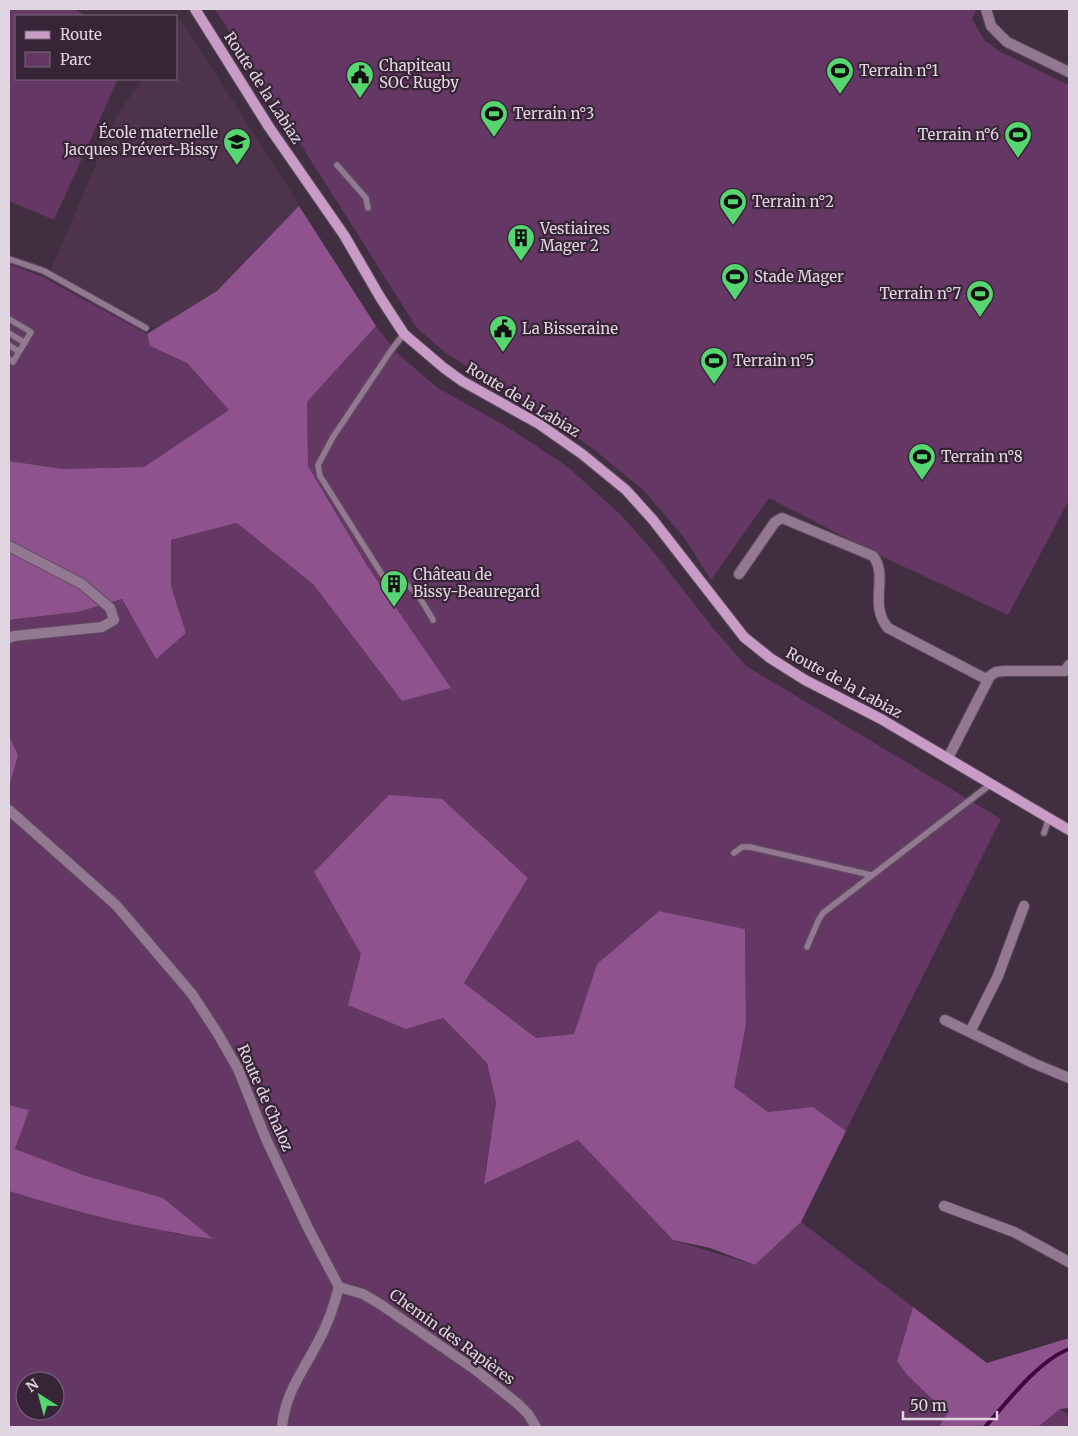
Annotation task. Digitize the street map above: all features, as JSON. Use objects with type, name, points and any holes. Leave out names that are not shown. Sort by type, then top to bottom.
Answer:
[{"type":"main road","name":"Route de la Labiaz","points":[[195,9],[269,127],[344,235],[404,334],[462,381],[539,424],[582,454],[626,490],[653,520],[741,633],[770,658],[804,680],[881,719],[1069,830]]},
{"type":"street","points":[[986,9],[991,26],[1007,42],[1069,72]]},
{"type":"street","points":[[739,574],[775,522],[782,518],[806,527],[873,556],[877,561],[879,569],[879,612],[888,628],[988,680]]},
{"type":"street","points":[[9,546],[82,584],[110,608],[114,620],[102,627],[9,638]]},
{"type":"street","points":[[948,758],[988,680],[996,672],[1068,670]]},
{"type":"street","name":"Route de Chaloz","points":[[9,810],[116,905],[192,994],[238,1069],[266,1139],[308,1228],[339,1287]]},
{"type":"street","points":[[970,1032],[998,976],[1024,906]]},
{"type":"street","points":[[945,1020],[1032,1063],[1069,1078]]},
{"type":"street","points":[[944,1206],[1014,1232],[1069,1262]]},
{"type":"street","points":[[282,1427],[283,1411],[289,1395],[326,1327],[339,1287]]},
{"type":"street","name":"Chemin des Rapières","points":[[339,1287],[363,1294],[448,1350],[518,1404],[528,1414],[536,1427]]},
{"type":"lane","points":[[336,165],[366,198],[368,208]]},
{"type":"lane","points":[[9,259],[44,271],[146,328]]},
{"type":"lane","points":[[9,319],[31,332],[13,362],[9,359]]},
{"type":"lane","points":[[9,333],[25,343]]},
{"type":"lane","points":[[404,334],[333,437],[318,465],[320,476],[383,576],[405,582],[414,591],[433,620]]},
{"type":"lane","points":[[9,346],[20,352]]},
{"type":"lane","points":[[807,947],[823,913],[991,784]]},
{"type":"lane","points":[[1044,833],[1049,818]]},
{"type":"lane","points":[[734,853],[742,847],[750,848],[871,875]]},
{"type":"shaded area","points":[[181,20],[300,206],[217,291],[156,329],[51,270],[116,117],[141,80],[178,80],[178,24]]},
{"type":"shaded area","points":[[299,206],[376,326],[307,402],[308,466],[368,567],[451,688],[402,701],[313,584],[237,523],[171,540],[171,586],[186,633],[156,659],[122,599],[78,612],[9,621],[9,461],[63,469],[144,467],[229,410],[187,363],[150,346],[147,334],[217,291]]},
{"type":"shaded area","points":[[9,736],[18,755],[9,786]]},
{"type":"shaded area","points":[[389,795],[442,799],[528,878],[464,983],[536,1038],[574,1034],[597,964],[659,911],[745,929],[746,1025],[734,1087],[768,1112],[813,1107],[846,1131],[801,1222],[755,1265],[710,1248],[673,1240],[578,1140],[484,1184],[496,1102],[487,1063],[443,1018],[406,1029],[348,1005],[361,954],[314,872]]},
{"type":"shaded area","points":[[9,1105],[29,1110],[15,1149],[86,1176],[163,1198],[213,1239],[110,1219],[9,1191]]},
{"type":"shaded area","points":[[913,1307],[987,1363],[1069,1338],[1069,1408],[1060,1409],[1038,1427],[939,1427],[947,1413],[907,1375],[897,1361]]},
{"type":"green space","points":[[9,9],[75,9],[84,15],[15,15],[15,80],[118,80],[54,220],[9,201]]},
{"type":"green space","name":"Stade Mager","points":[[215,9],[977,9],[972,19],[985,41],[1003,53],[1069,85],[1069,500],[1008,615],[885,558],[769,498],[711,580],[683,536],[643,490],[597,452],[551,419],[446,353],[417,328]]},
{"type":"green space","points":[[9,264],[41,276],[147,334],[150,346],[187,363],[229,410],[144,467],[63,469],[9,461]]},
{"type":"green space","points":[[376,326],[397,353],[438,388],[509,428],[568,467],[620,514],[652,550],[713,628],[746,666],[1001,819],[846,1131],[813,1107],[768,1112],[734,1087],[746,1025],[745,929],[659,911],[597,964],[574,1034],[536,1038],[464,983],[528,878],[314,872],[406,1029],[443,1018],[487,1063],[496,1102],[485,1174],[542,1157],[578,1140],[673,1240],[755,1265],[801,1222],[913,1307],[897,1361],[907,1375],[947,1413],[939,1427],[9,1427],[9,1191],[57,1206],[182,1235],[86,1176],[14,1149],[28,1110],[9,1105],[9,786],[17,755],[9,736],[9,621],[78,612],[122,599],[156,658],[186,633],[171,586],[171,540],[238,523],[313,584],[402,701],[368,567],[308,466],[307,402]]},
{"type":"green space","points":[[1060,1409],[1069,1415],[1069,1427],[1038,1427]]},
{"type":"waterway","points":[[985,1427],[1035,1372],[1057,1355],[1069,1349]]},
{"type":"place","name":"Terrain n°1","points":[[840,95]]},
{"type":"place","name":"Chapiteau SOC Rugby","points":[[360,99]]},
{"type":"place","name":"Terrain n°3","points":[[494,138]]},
{"type":"place","name":"Terrain n°6","points":[[1018,159]]},
{"type":"place","name":"École maternelle Jacques Prévert-Bissy","points":[[237,166]]},
{"type":"place","name":"Terrain n°2","points":[[733,226]]},
{"type":"place","name":"Vestiaires Mager 2","points":[[521,262]]},
{"type":"place","name":"Stade Mager","points":[[735,301]]},
{"type":"place","name":"Terrain n°7","points":[[980,318]]},
{"type":"place","name":"La Bisseraine","points":[[503,353]]},
{"type":"place","name":"Terrain n°5","points":[[714,385]]},
{"type":"place","name":"Terrain n°8","points":[[922,481]]},
{"type":"place","name":"Château de Bissy-Beauregard","points":[[394,608]]}]
